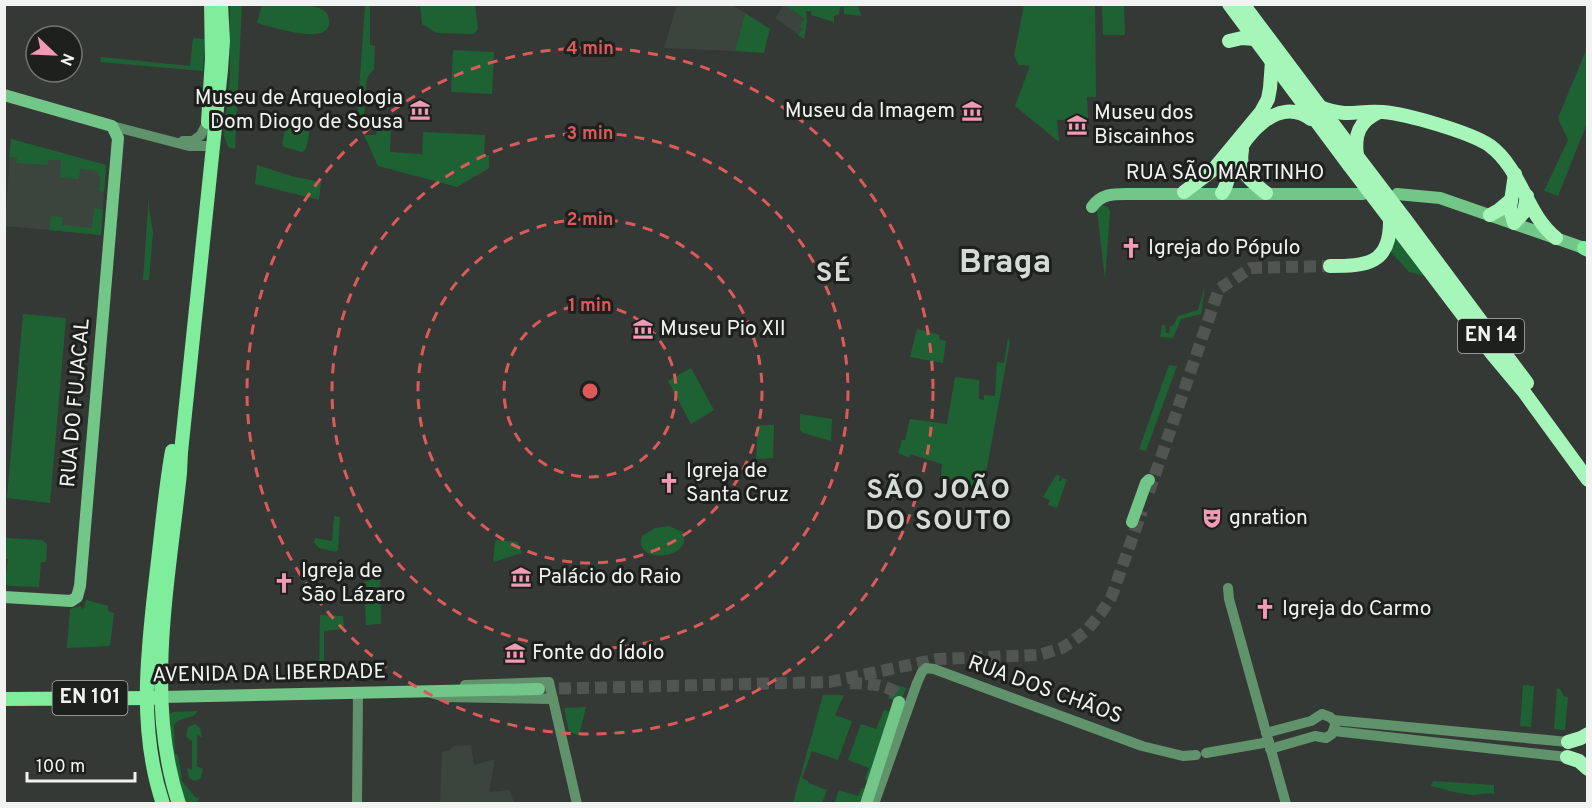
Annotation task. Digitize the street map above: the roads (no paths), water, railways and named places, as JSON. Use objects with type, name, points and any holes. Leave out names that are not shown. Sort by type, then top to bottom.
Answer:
[{"type":"highway","name":"EN 14","points":[[1229,4],[1317,124],[1405,219],[1587,464]]},
{"type":"highway","name":"EN 14","points":[[1243,4],[1320,106],[1390,219],[1524,393],[1587,480]]},
{"type":"highway","points":[[1229,41],[1242,38],[1255,39]]},
{"type":"highway","points":[[1184,192],[1198,183],[1220,162],[1265,104],[1270,88],[1272,61]]},
{"type":"highway","points":[[1320,106],[1345,114],[1379,112],[1401,115],[1482,141],[1502,157],[1518,189],[1539,222],[1556,238]]},
{"type":"highway","points":[[1222,193],[1227,184],[1231,166],[1243,145],[1271,116],[1285,111],[1300,112],[1317,124]]},
{"type":"highway","points":[[1353,161],[1359,128],[1370,116],[1379,112]]},
{"type":"highway","points":[[1243,145],[1240,161],[1243,171],[1266,193]]},
{"type":"highway","points":[[1220,162],[1218,184],[1222,193]]},
{"type":"highway","points":[[1490,215],[1499,210],[1518,189]]},
{"type":"highway","points":[[1514,223],[1524,212],[1518,189]]},
{"type":"highway","points":[[1330,266],[1363,265],[1376,259],[1388,240],[1390,219]]},
{"type":"highway","points":[[1568,742],[1587,734]]},
{"type":"highway","points":[[1567,757],[1579,761],[1587,769]]},
{"type":"main road","points":[[146,698],[153,602],[177,451],[204,144],[208,121],[213,39],[211,4]]},
{"type":"main road","points":[[204,144],[223,41],[221,4]]},
{"type":"main road","points":[[4,95],[112,126],[118,138]]},
{"type":"main road","name":"RUA DO FUJACAL","points":[[4,597],[71,601],[77,597],[80,586],[118,138]]},
{"type":"main road","name":"RUA SÃO MARTINHO","points":[[1092,207],[1098,199],[1105,195],[1184,192],[1363,194]]},
{"type":"main road","points":[[1397,194],[1431,196],[1586,249]]},
{"type":"main road","points":[[157,631],[172,471],[177,451]]},
{"type":"main road","points":[[177,451],[180,473],[164,630],[161,697],[165,752],[179,804]]},
{"type":"main road","points":[[1131,522],[1149,480]]},
{"type":"main road","name":"AVENIDA DA LIBERDADE","points":[[4,699],[539,689]]},
{"type":"main road","name":"EN 101","points":[[146,698],[150,754],[163,804]]},
{"type":"main road","points":[[866,804],[899,702]]},
{"type":"main road","points":[[155,728],[170,804]]},
{"type":"street","points":[[167,140],[193,141],[201,135],[208,121]]},
{"type":"street","points":[[112,126],[167,140],[204,144]]},
{"type":"street","points":[[118,138],[129,129]]},
{"type":"street","points":[[1228,588],[1228,595],[1286,804]]},
{"type":"street","name":"RUA DOS CHÃOS","points":[[874,804],[922,672],[926,668],[1142,746],[1183,756],[1268,741]]},
{"type":"street","name":"AVENIDA DA LIBERDADE","points":[[549,682],[553,699],[445,697],[427,691],[446,686],[549,682]]},
{"type":"street","points":[[357,804],[358,693]]},
{"type":"street","points":[[553,699],[578,804]]},
{"type":"street","points":[[1268,741],[1322,714],[1326,714],[1333,726]]},
{"type":"street","points":[[1311,721],[1311,729],[1315,736]]},
{"type":"street","points":[[1268,741],[1315,736],[1326,738],[1333,726]]},
{"type":"street","points":[[1333,726],[1436,729],[1568,742]]},
{"type":"street","points":[[1333,726],[1435,742],[1567,757]]},
{"type":"street","points":[[1435,742],[1436,729]]},
{"type":"street","points":[[1480,746],[1488,735]]},
{"type":"tunnel","points":[[1149,492],[1219,289],[1251,268],[1330,266]]},
{"type":"tunnel","points":[[541,689],[830,682],[938,659],[1039,655],[1062,648],[1073,641],[1087,630],[1101,613],[1111,598],[1142,511]]},
{"type":"tunnel","points":[[850,683],[888,688],[899,695],[899,702]]},
{"type":"place","name":"Museu de Arqueologia Dom Diogo de Sousa","points":[[420,110]]},
{"type":"place","name":"Museu da Imagem","points":[[972,111]]},
{"type":"place","name":"Museu dos Biscainhos","points":[[1077,125]]},
{"type":"place","name":"Igreja do Pópulo","points":[[1131,248]]},
{"type":"place","name":"Museu Pio XII","points":[[643,329]]},
{"type":"place","name":"Igreja de Santa Cruz","points":[[669,483]]},
{"type":"place","name":"gnration","points":[[1212,518]]},
{"type":"place","name":"Palácio do Raio","points":[[521,577]]},
{"type":"place","name":"Igreja de São Lázaro","points":[[284,583]]},
{"type":"place","name":"Igreja do Carmo","points":[[1265,609]]},
{"type":"place","name":"Fonte do Ídolo","points":[[515,653]]},
{"type":"district","name":"Braga","points":[[1005,264]]},
{"type":"district","name":"SÉ","points":[[834,274]]},
{"type":"district","name":"SÃO JOÃO DO SOUTO","points":[[939,506]]}]
